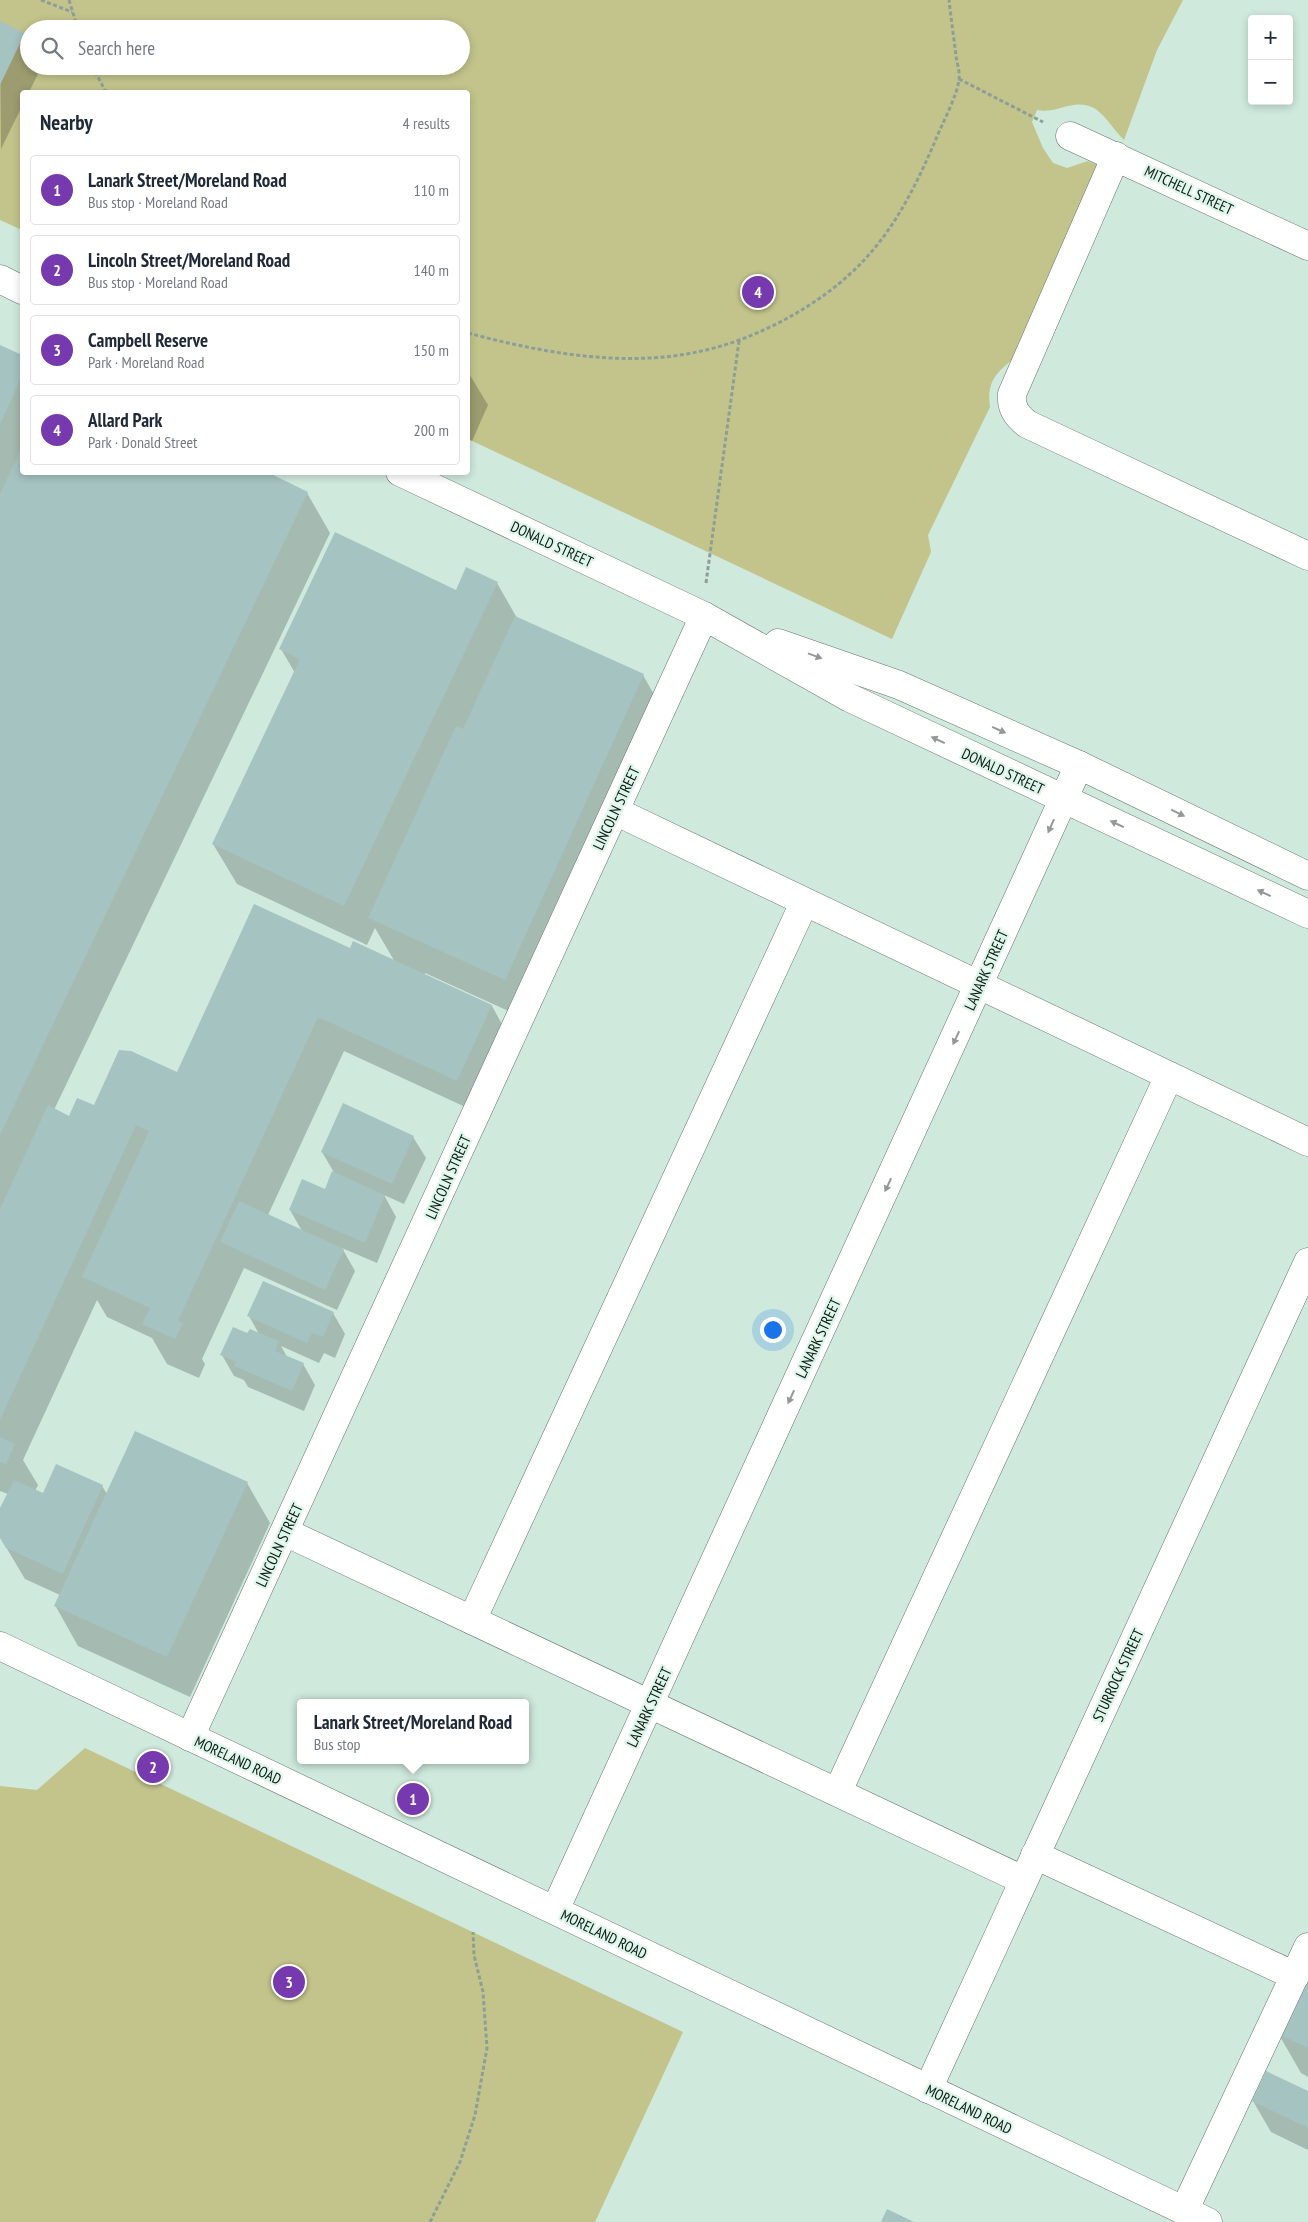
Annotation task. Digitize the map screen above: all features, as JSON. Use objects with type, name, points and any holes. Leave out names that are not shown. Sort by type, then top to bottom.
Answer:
[{"type":"street","name":"MITCHELL STREET","points":[[1070,136],[1308,246]]},
{"type":"street","points":[[1116,156],[1012,394],[1011,404],[1016,415],[1027,424],[1308,556]]},
{"type":"street","points":[[0,279],[20,289]]},
{"type":"street","name":"DONALD STREET","points":[[406,475],[704,616],[850,698],[1308,914]]},
{"type":"street","name":"DONALD STREET","points":[[704,616],[899,685],[1078,766],[1308,876]]},
{"type":"street","name":"LINCOLN STREET","points":[[190,1737],[704,616]]},
{"type":"street","name":"LANARK STREET","points":[[555,1910],[980,985],[1078,766]]},
{"type":"street","points":[[615,810],[804,903],[1308,1142]]},
{"type":"street","points":[[472,1620],[804,903]]},
{"type":"street","points":[[838,1791],[1169,1076]]},
{"type":"street","name":"STURROCK STREET","points":[[928,2089],[1308,1262]]},
{"type":"street","points":[[285,1532],[1024,1880]]},
{"type":"street","name":"MORELAND ROAD","points":[[0,1646],[1196,2217]]},
{"type":"street","points":[[1035,1855],[1295,1976]]},
{"type":"street","points":[[1196,2217],[1308,1947]]},
{"type":"path","points":[[41,0],[72,12]]},
{"type":"path","points":[[69,0],[75,20]]},
{"type":"path","points":[[470,333],[531,347],[596,357],[638,359],[692,354],[739,341],[786,320],[836,284],[865,260],[887,231],[909,195],[928,158],[959,79],[948,0]]},
{"type":"path","points":[[97,75],[105,90]]},
{"type":"path","points":[[959,79],[1070,136]]},
{"type":"path","points":[[704,616],[707,567],[712,550],[739,341]]},
{"type":"path","points":[[430,2222],[460,2162],[475,2115],[487,2048],[483,1992],[474,1955],[474,1932]]},
{"type":"green space","points":[[0,0],[1183,0],[1157,50],[1124,140],[1101,113],[1087,105],[1079,104],[1042,111],[1037,110],[1032,122],[1043,148],[1053,163],[1067,168],[1088,161],[1105,168],[1019,355],[1000,371],[992,382],[989,397],[990,407],[928,535],[931,552],[892,639],[470,440],[470,90],[20,90],[20,229],[0,220]]},
{"type":"green space","points":[[85,1748],[683,2032],[595,2222],[0,2222],[0,1786],[37,1790]]},
{"type":"building","points":[[0,21],[20,31],[20,43],[0,85]]},
{"type":"building","points":[[0,345],[20,354],[20,380],[0,425]]},
{"type":"building","points":[[20,451],[20,475],[273,475],[308,492],[0,1135],[0,494]]},
{"type":"building","points":[[335,532],[456,590],[466,567],[498,582],[344,906],[212,844],[300,659],[279,649]]},
{"type":"building","points":[[515,616],[644,674],[505,980],[368,918],[456,726],[463,729]]},
{"type":"building","points":[[254,904],[350,948],[353,941],[492,1005],[457,1081],[318,1017],[178,1321],[183,1323],[175,1339],[142,1324],[150,1308],[82,1277],[149,1131],[136,1125],[0,1420],[0,1209],[48,1105],[69,1116],[77,1098],[94,1105],[119,1050],[131,1051],[177,1072]]},
{"type":"building","points":[[343,1103],[414,1136],[392,1184],[321,1152]]},
{"type":"building","points":[[332,1171],[385,1195],[365,1243],[289,1210],[302,1179],[325,1189]]},
{"type":"building","points":[[239,1201],[344,1249],[325,1290],[220,1242]]},
{"type":"building","points":[[263,1281],[334,1312],[323,1337],[312,1333],[307,1343],[247,1316]]},
{"type":"building","points":[[233,1327],[247,1333],[250,1329],[279,1341],[275,1351],[304,1363],[292,1391],[234,1366],[236,1362],[220,1355]]},
{"type":"building","points":[[135,1431],[248,1482],[167,1657],[54,1606]]},
{"type":"building","points":[[0,1437],[15,1444],[6,1464],[0,1462]]},
{"type":"building","points":[[56,1464],[103,1485],[63,1574],[6,1548],[0,1538],[0,1508],[14,1480],[43,1493]]},
{"type":"building","points":[[1308,1965],[1308,2048],[1276,2033]]},
{"type":"building","points":[[1266,2071],[1308,2091],[1308,2128],[1252,2101]]},
{"type":"building","points":[[887,2209],[914,2222],[881,2222]]},
{"type":"place","name":"Allard Park","points":[[758,292]]},
{"type":"place","name":"Lincoln Street/Moreland Road","points":[[153,1767]]},
{"type":"place","name":"Lanark Street/Moreland Road","points":[[413,1799]]},
{"type":"place","name":"Campbell Reserve","points":[[289,1982]]}]
